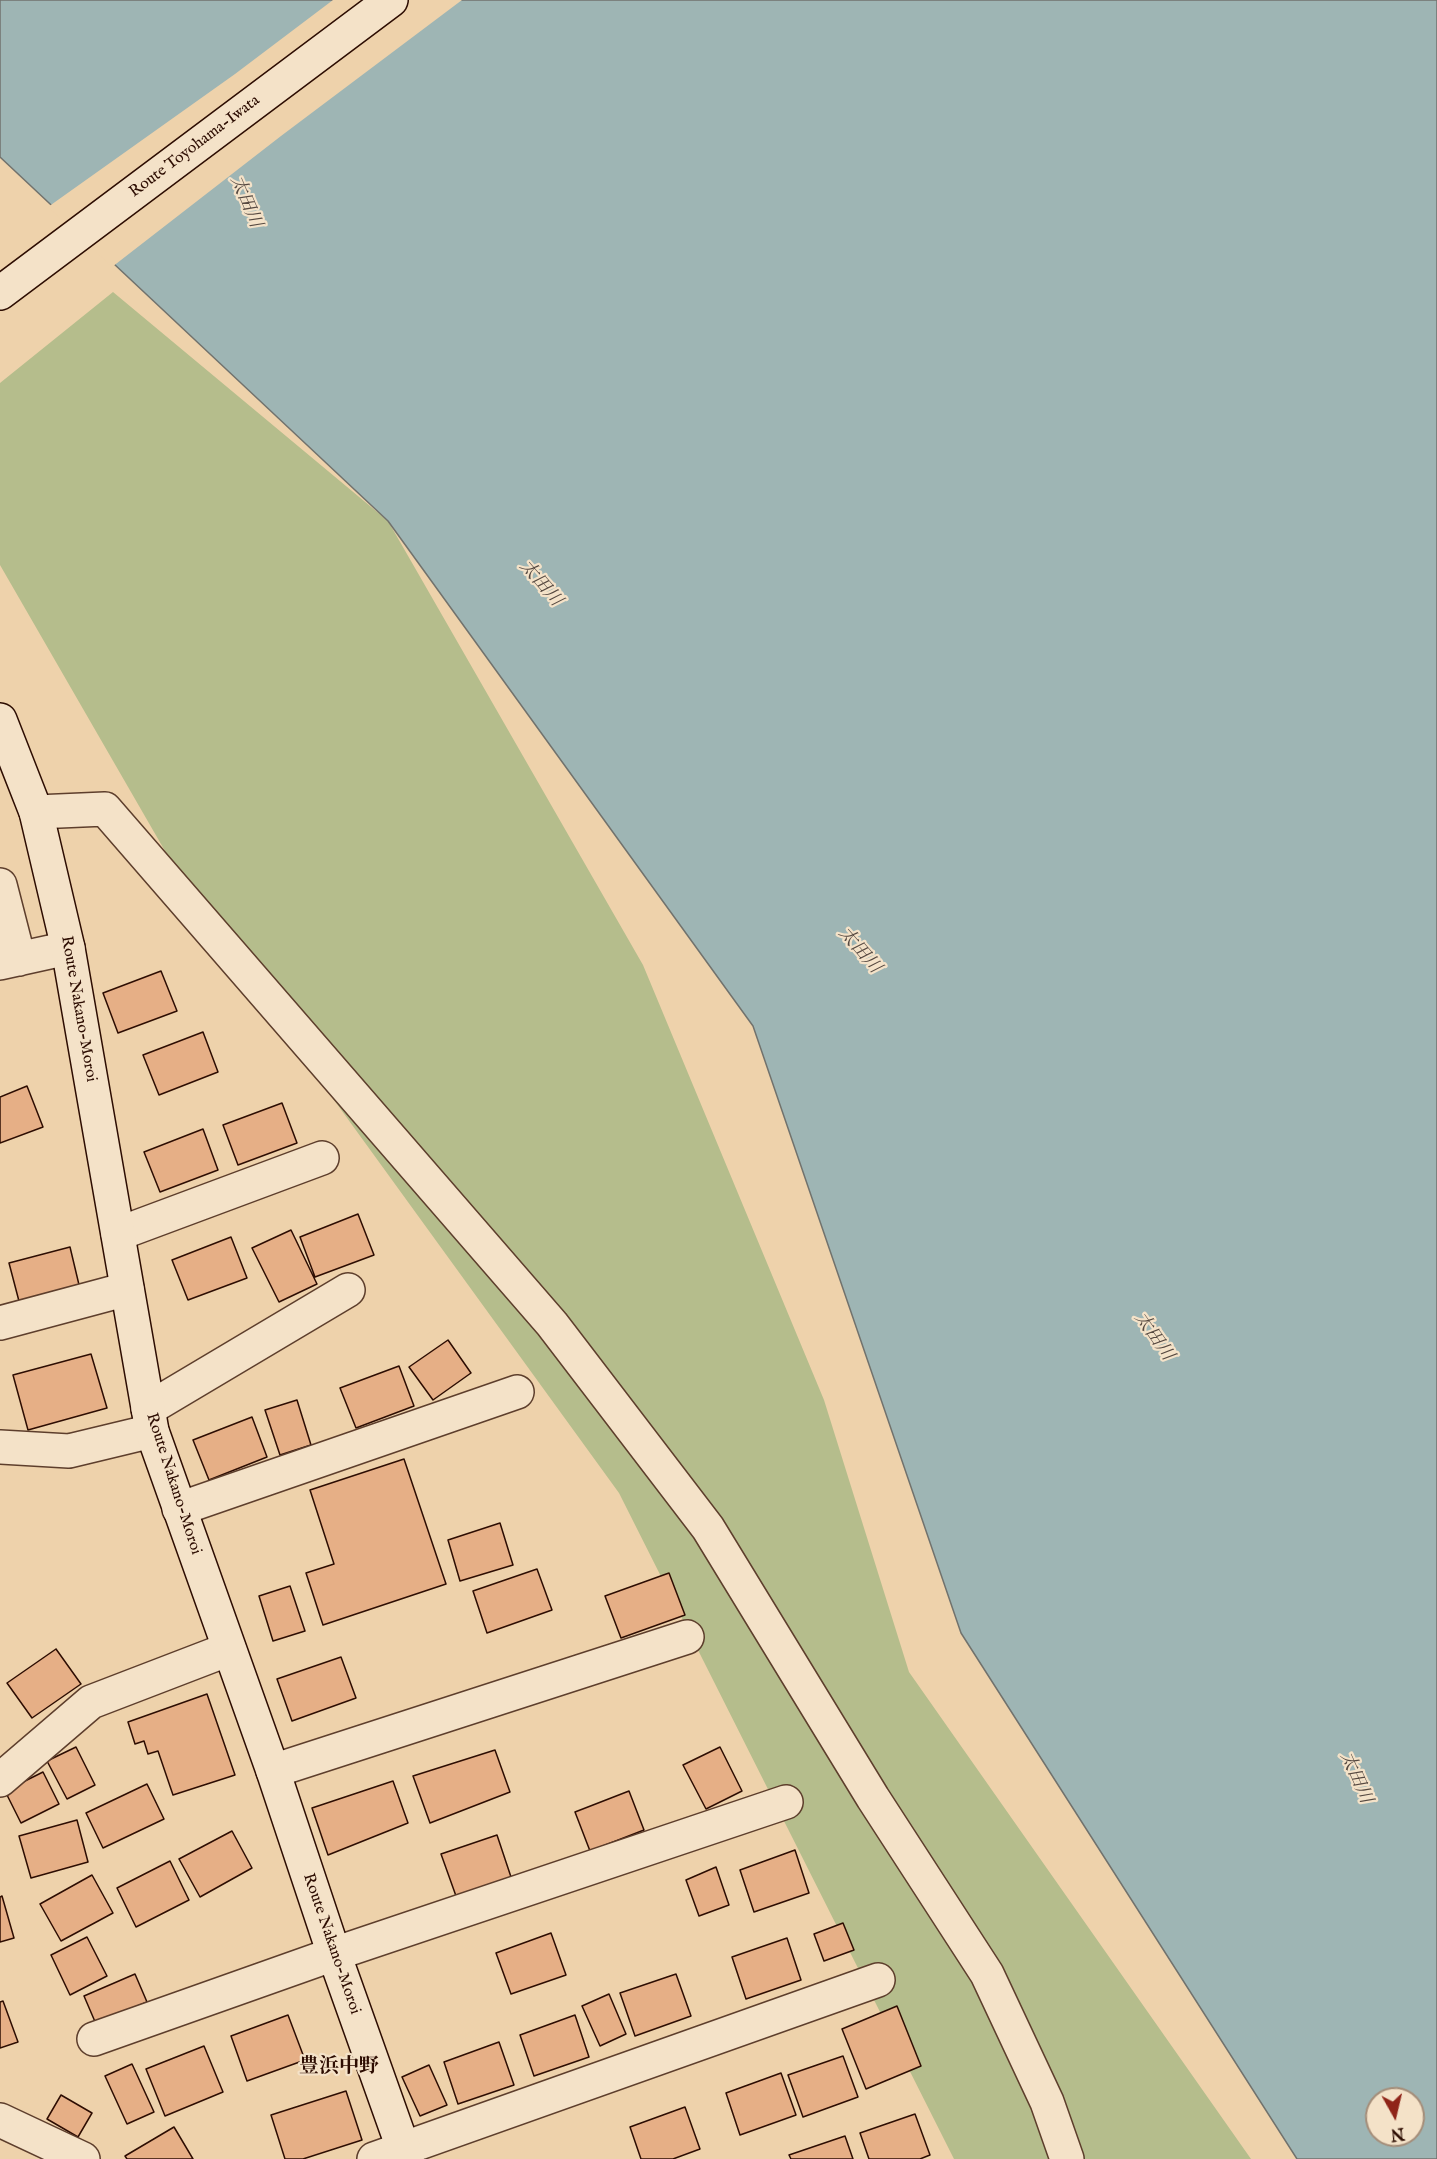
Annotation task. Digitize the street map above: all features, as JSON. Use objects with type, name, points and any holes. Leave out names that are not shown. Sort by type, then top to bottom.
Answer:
[{"type":"street","name":"Route Toyohama-Iwata","points":[[0,293],[391,0]]},
{"type":"street","name":"Route Nakano-Moroi","points":[[0,720],[36,812],[68,948],[150,1420],[179,1509],[273,1771],[334,1954],[395,2156]]},
{"type":"street","points":[[36,812],[105,809],[559,1333],[708,1528],[879,1807],[987,1974],[1047,2102],[1067,2159]]},
{"type":"street","points":[[0,885],[9,961],[68,948]]},
{"type":"street","points":[[118,1234],[322,1158]]},
{"type":"street","points":[[0,1323],[128,1289]]},
{"type":"street","points":[[0,1448],[69,1450],[150,1420],[348,1290]]},
{"type":"street","points":[[179,1509],[517,1392]]},
{"type":"street","points":[[273,1771],[687,1637]]},
{"type":"street","points":[[0,1780],[91,1702],[229,1649]]},
{"type":"street","points":[[94,2039],[334,1954],[786,1802]]},
{"type":"street","points":[[395,2156],[878,1980]]},
{"type":"street","points":[[0,2120],[83,2159]]},
{"type":"green space","points":[[113,292],[388,521],[643,965],[824,1400],[909,1672],[1251,2159],[954,2159],[619,1493],[210,929],[0,565],[0,383]]},
{"type":"water","name":"太田川","points":[[0,0],[1437,0],[1437,2159],[1297,2159],[961,1633],[753,1026],[388,521],[0,157]]},
{"type":"pier","points":[[333,0],[462,0],[112,267],[48,207],[235,74]]},
{"type":"building","points":[[161,971],[177,1011],[118,1033],[103,993]]},
{"type":"building","points":[[203,1032],[218,1072],[159,1095],[143,1055]]},
{"type":"building","points":[[27,1086],[43,1127],[0,1143],[0,1097]]},
{"type":"building","points":[[282,1103],[297,1143],[238,1165],[223,1125]]},
{"type":"building","points":[[203,1129],[218,1170],[160,1192],[144,1152]]},
{"type":"building","points":[[358,1214],[374,1255],[315,1277],[300,1237]]},
{"type":"building","points":[[291,1230],[317,1284],[279,1302],[252,1248]]},
{"type":"building","points":[[231,1237],[247,1278],[188,1300],[172,1260]]},
{"type":"building","points":[[70,1247],[80,1289],[20,1305],[9,1263]]},
{"type":"building","points":[[448,1340],[471,1373],[433,1400],[409,1367]]},
{"type":"building","points":[[91,1354],[107,1408],[28,1430],[13,1375]]},
{"type":"building","points":[[399,1366],[414,1406],[356,1428],[340,1388]]},
{"type":"building","points":[[297,1400],[311,1445],[280,1455],[265,1410]]},
{"type":"building","points":[[252,1417],[267,1457],[209,1480],[193,1440]]},
{"type":"building","points":[[404,1459],[446,1584],[323,1625],[306,1573],[334,1564],[310,1490]]},
{"type":"building","points":[[500,1523],[513,1565],[460,1581],[448,1540]]},
{"type":"building","points":[[537,1569],[552,1610],[487,1633],[473,1591]]},
{"type":"building","points":[[669,1573],[685,1615],[621,1638],[605,1596]]},
{"type":"building","points":[[290,1586],[305,1631],[273,1641],[259,1596]]},
{"type":"building","points":[[56,1649],[81,1684],[32,1718],[7,1683]]},
{"type":"building","points":[[341,1657],[356,1698],[292,1721],[277,1679]]},
{"type":"building","points":[[207,1694],[235,1775],[173,1795],[158,1751],[148,1754],[144,1741],[135,1744],[128,1722]]},
{"type":"building","points":[[76,1747],[95,1785],[67,1799],[47,1761]]},
{"type":"building","points":[[720,1747],[742,1791],[706,1809],[683,1765]]},
{"type":"building","points":[[495,1750],[510,1792],[430,1823],[413,1776]]},
{"type":"building","points":[[43,1772],[59,1804],[21,1823],[5,1791]]},
{"type":"building","points":[[393,1781],[408,1823],[328,1855],[312,1808]]},
{"type":"building","points":[[147,1784],[164,1819],[103,1848],[86,1813]]},
{"type":"building","points":[[629,1791],[644,1830],[590,1851],[575,1812]]},
{"type":"building","points":[[77,1820],[88,1862],[31,1878],[19,1836]]},
{"type":"building","points":[[232,1831],[252,1868],[200,1897],[179,1859]]},
{"type":"building","points":[[497,1835],[511,1877],[456,1896],[441,1854]]},
{"type":"building","points":[[795,1850],[809,1893],[754,1912],[740,1870]]},
{"type":"building","points":[[170,1861],[189,1900],[136,1927],[117,1888]]},
{"type":"building","points":[[716,1867],[729,1905],[699,1916],[686,1880]]},
{"type":"building","points":[[92,1875],[113,1913],[61,1941],[40,1904]]},
{"type":"building","points":[[2,1896],[14,1938],[0,1942],[0,1897]]},
{"type":"building","points":[[843,1923],[854,1950],[824,1961],[814,1934]]},
{"type":"building","points":[[551,1933],[566,1975],[511,1994],[496,1953]]},
{"type":"building","points":[[87,1937],[107,1976],[70,1995],[51,1955]]},
{"type":"building","points":[[787,1938],[801,1980],[746,1999],[732,1957]]},
{"type":"building","points":[[135,1974],[147,2002],[96,2024],[84,1996]]},
{"type":"building","points":[[676,1974],[691,2016],[635,2036],[620,1993]]},
{"type":"building","points":[[609,1994],[626,2034],[600,2046],[582,2006]]},
{"type":"building","points":[[3,2001],[18,2042],[0,2048],[0,2002]]},
{"type":"building","points":[[897,2006],[921,2066],[866,2089],[842,2029]]},
{"type":"building","points":[[288,2015],[305,2060],[247,2081],[231,2036]]},
{"type":"building","points":[[575,2015],[589,2057],[534,2076],[520,2035]]},
{"type":"building","points":[[499,2042],[514,2085],[458,2104],[444,2062]]},
{"type":"building","points":[[204,2046],[223,2092],[165,2116],[146,2069]]},
{"type":"building","points":[[843,2056],[858,2097],[803,2117],[788,2075]]},
{"type":"building","points":[[132,2064],[154,2112],[127,2124],[105,2076]]},
{"type":"building","points":[[429,2065],[447,2105],[420,2116],[402,2077]]},
{"type":"building","points":[[781,2073],[796,2115],[740,2135],[726,2093]]},
{"type":"building","points":[[346,2091],[362,2140],[303,2159],[285,2159],[271,2115]]},
{"type":"building","points":[[61,2095],[92,2113],[78,2137],[47,2119]]},
{"type":"building","points":[[685,2107],[700,2149],[673,2159],[641,2159],[630,2127]]},
{"type":"building","points":[[915,2114],[930,2155],[920,2159],[869,2159],[860,2133]]},
{"type":"building","points":[[174,2127],[193,2159],[127,2159],[125,2156]]},
{"type":"building","points":[[845,2136],[853,2159],[791,2159],[789,2155]]},
{"type":"district","name":"豊浜中野","points":[[339,2068]]}]
